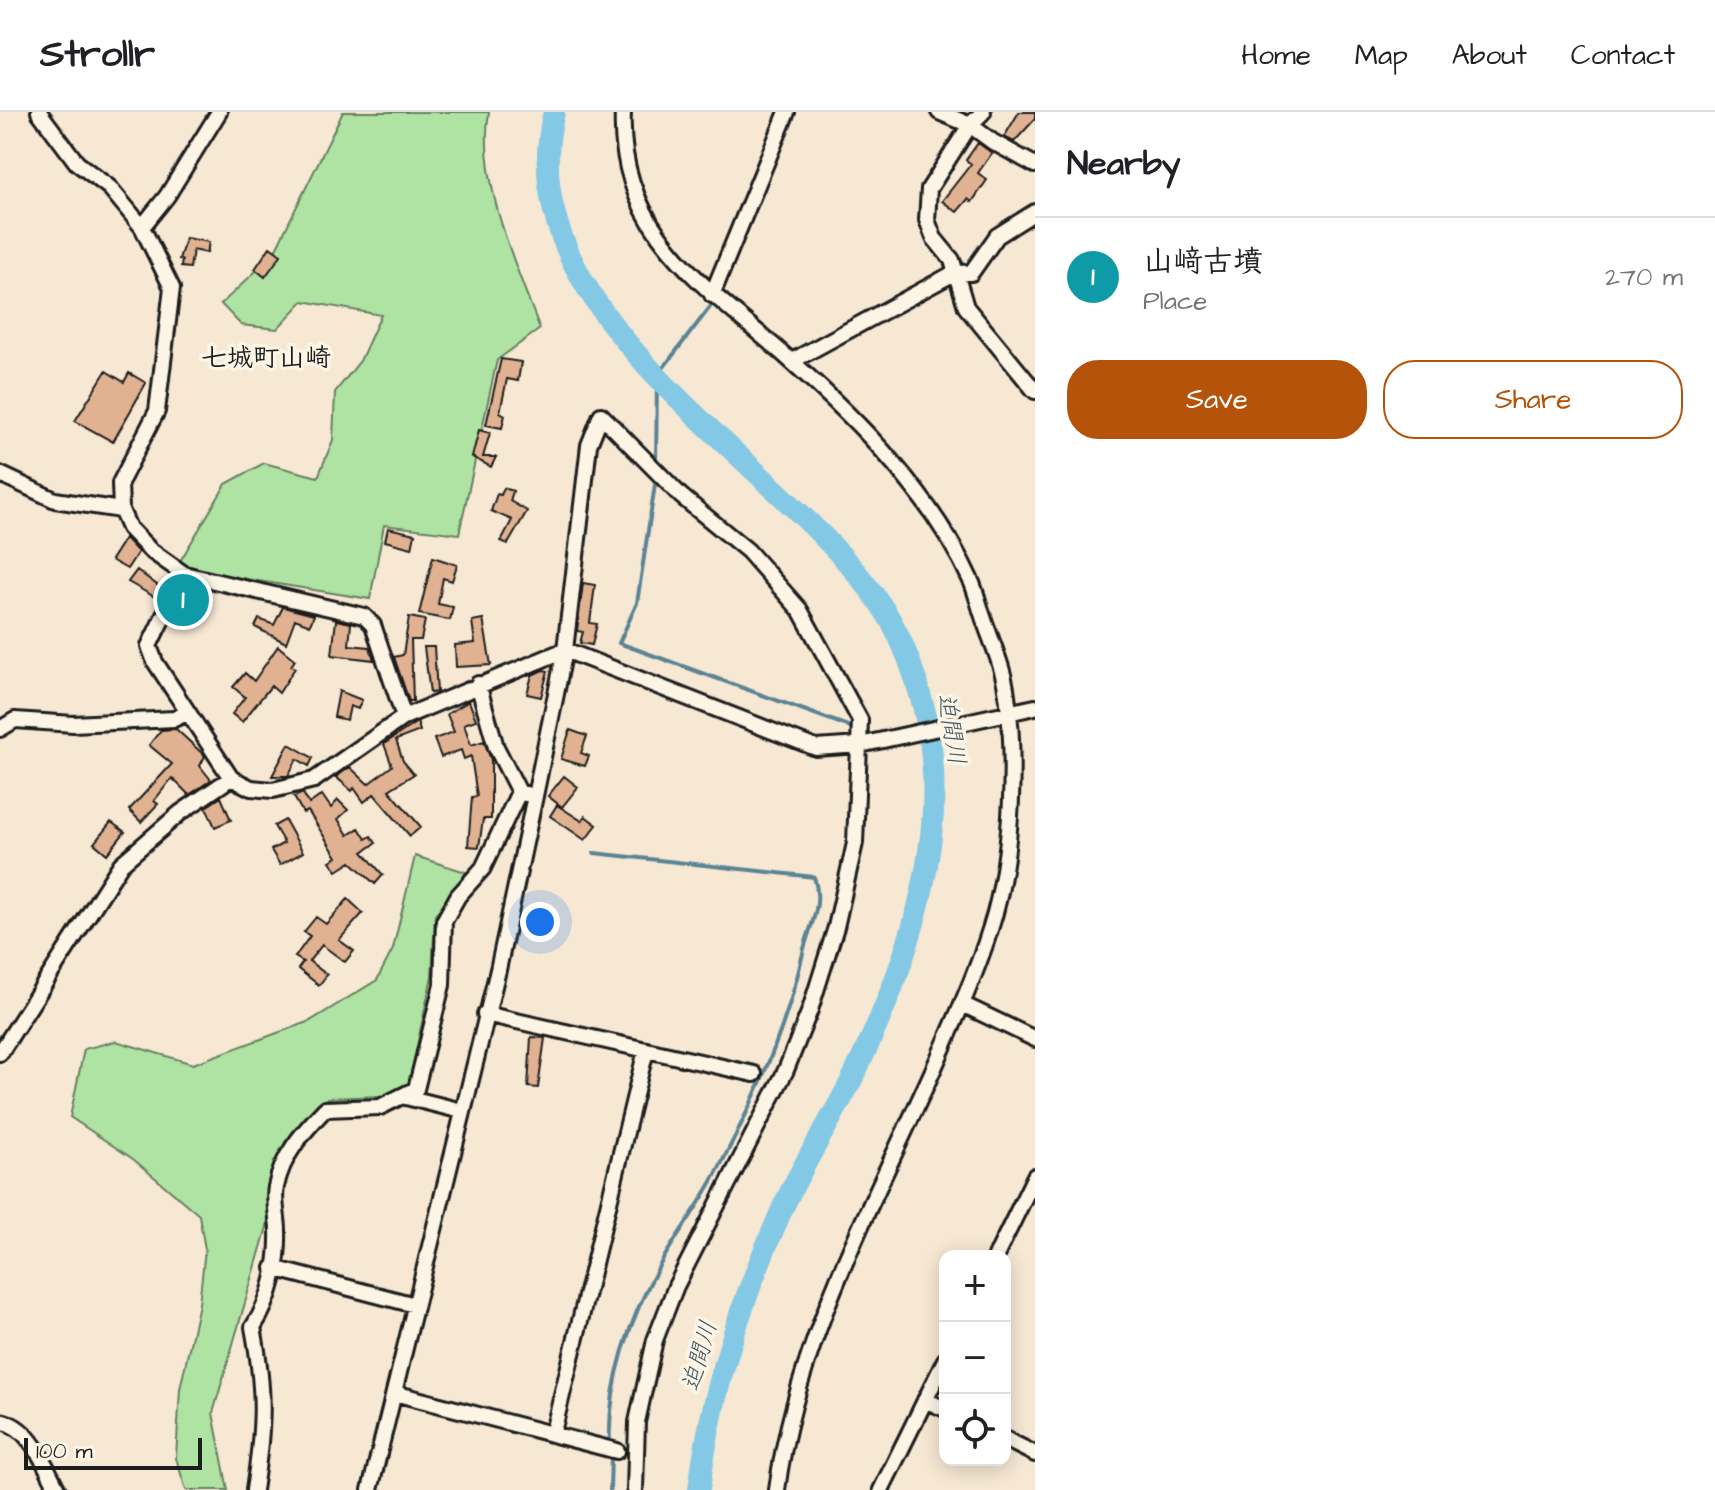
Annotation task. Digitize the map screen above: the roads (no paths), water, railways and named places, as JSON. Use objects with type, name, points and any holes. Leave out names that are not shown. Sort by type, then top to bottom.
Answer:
[{"type":"street","points":[[39,112],[77,163],[110,188],[142,227],[172,288],[157,411],[120,483],[121,510],[129,528],[150,550],[184,574],[364,616],[373,625],[404,717]]},
{"type":"street","points":[[142,227],[167,196],[219,112]]},
{"type":"street","points":[[623,112],[627,164],[644,214],[672,253],[712,295],[792,361],[879,448],[932,514],[973,586],[1001,664],[1009,713],[1008,817],[994,916],[962,1004],[815,1337],[792,1406],[777,1490]]},
{"type":"street","points":[[712,295],[787,112]]},
{"type":"street","points":[[939,112],[970,125],[993,142],[1035,165]]},
{"type":"street","points":[[983,112],[970,125],[929,189],[927,206],[930,231],[952,260],[966,307],[1035,391]]},
{"type":"street","points":[[792,361],[956,272],[971,273],[997,236],[1034,217]]},
{"type":"street","points":[[370,1490],[535,796],[565,650],[589,445],[601,415],[681,496],[748,551],[800,610],[860,720],[853,868],[836,927],[810,1010],[786,1070],[676,1286],[655,1340],[637,1422],[635,1490]]},
{"type":"street","points":[[0,474],[55,500],[121,510]]},
{"type":"street","points":[[184,574],[149,646],[187,713],[231,778],[251,788],[273,790],[314,780],[404,717],[565,650],[816,748],[860,745],[1035,707]]},
{"type":"street","points":[[478,684],[496,747],[519,792],[535,796]]},
{"type":"street","points":[[0,729],[15,720],[73,724],[174,719],[187,713]]},
{"type":"street","points":[[0,1053],[121,864],[180,813],[231,778]]},
{"type":"street","points":[[254,1490],[264,1425],[262,1378],[253,1327],[268,1305],[278,1234],[275,1190],[298,1137],[325,1109],[380,1107],[406,1097],[416,1089],[442,985],[444,921],[458,896],[483,868],[519,792]]},
{"type":"street","points":[[962,1004],[1035,1039]]},
{"type":"street","points":[[485,1014],[754,1074]]},
{"type":"street","points":[[553,1432],[646,1050]]},
{"type":"street","points":[[406,1097],[462,1111]]},
{"type":"street","points":[[999,1250],[1035,1176]]},
{"type":"street","points":[[273,1268],[415,1305]]},
{"type":"street","points":[[881,1490],[939,1372]]},
{"type":"street","points":[[394,1393],[617,1451]]},
{"type":"street","points":[[925,1400],[939,1406]]},
{"type":"street","points":[[0,1421],[23,1433],[37,1451],[58,1490]]},
{"type":"street","points":[[1011,1442],[1035,1454]]},
{"type":"waterway","name":"迫間川","points":[[554,112],[549,186],[570,255],[609,320],[661,381],[836,550],[881,605],[912,669],[930,740],[934,789],[931,839],[910,937],[875,1031],[785,1202],[750,1286],[718,1386],[699,1490]]},
{"type":"waterway","points":[[720,295],[769,174]]},
{"type":"waterway","points":[[956,257],[964,263]]},
{"type":"waterway","name":"迫間川","points":[[656,465],[657,376],[714,302]]},
{"type":"waterway","points":[[656,478],[637,603],[619,643],[856,729]]},
{"type":"waterway","points":[[883,733],[926,722]]},
{"type":"waterway","points":[[594,853],[814,877],[817,887],[814,916],[788,1008],[757,1090],[713,1180],[650,1282],[631,1327],[612,1399],[610,1446]]},
{"type":"waterway","points":[[610,1490],[611,1455]]},
{"type":"place","name":"山﨑古墳","points":[[183,600]]},
{"type":"district","name":"七城町山崎","points":[[266,358]]}]
